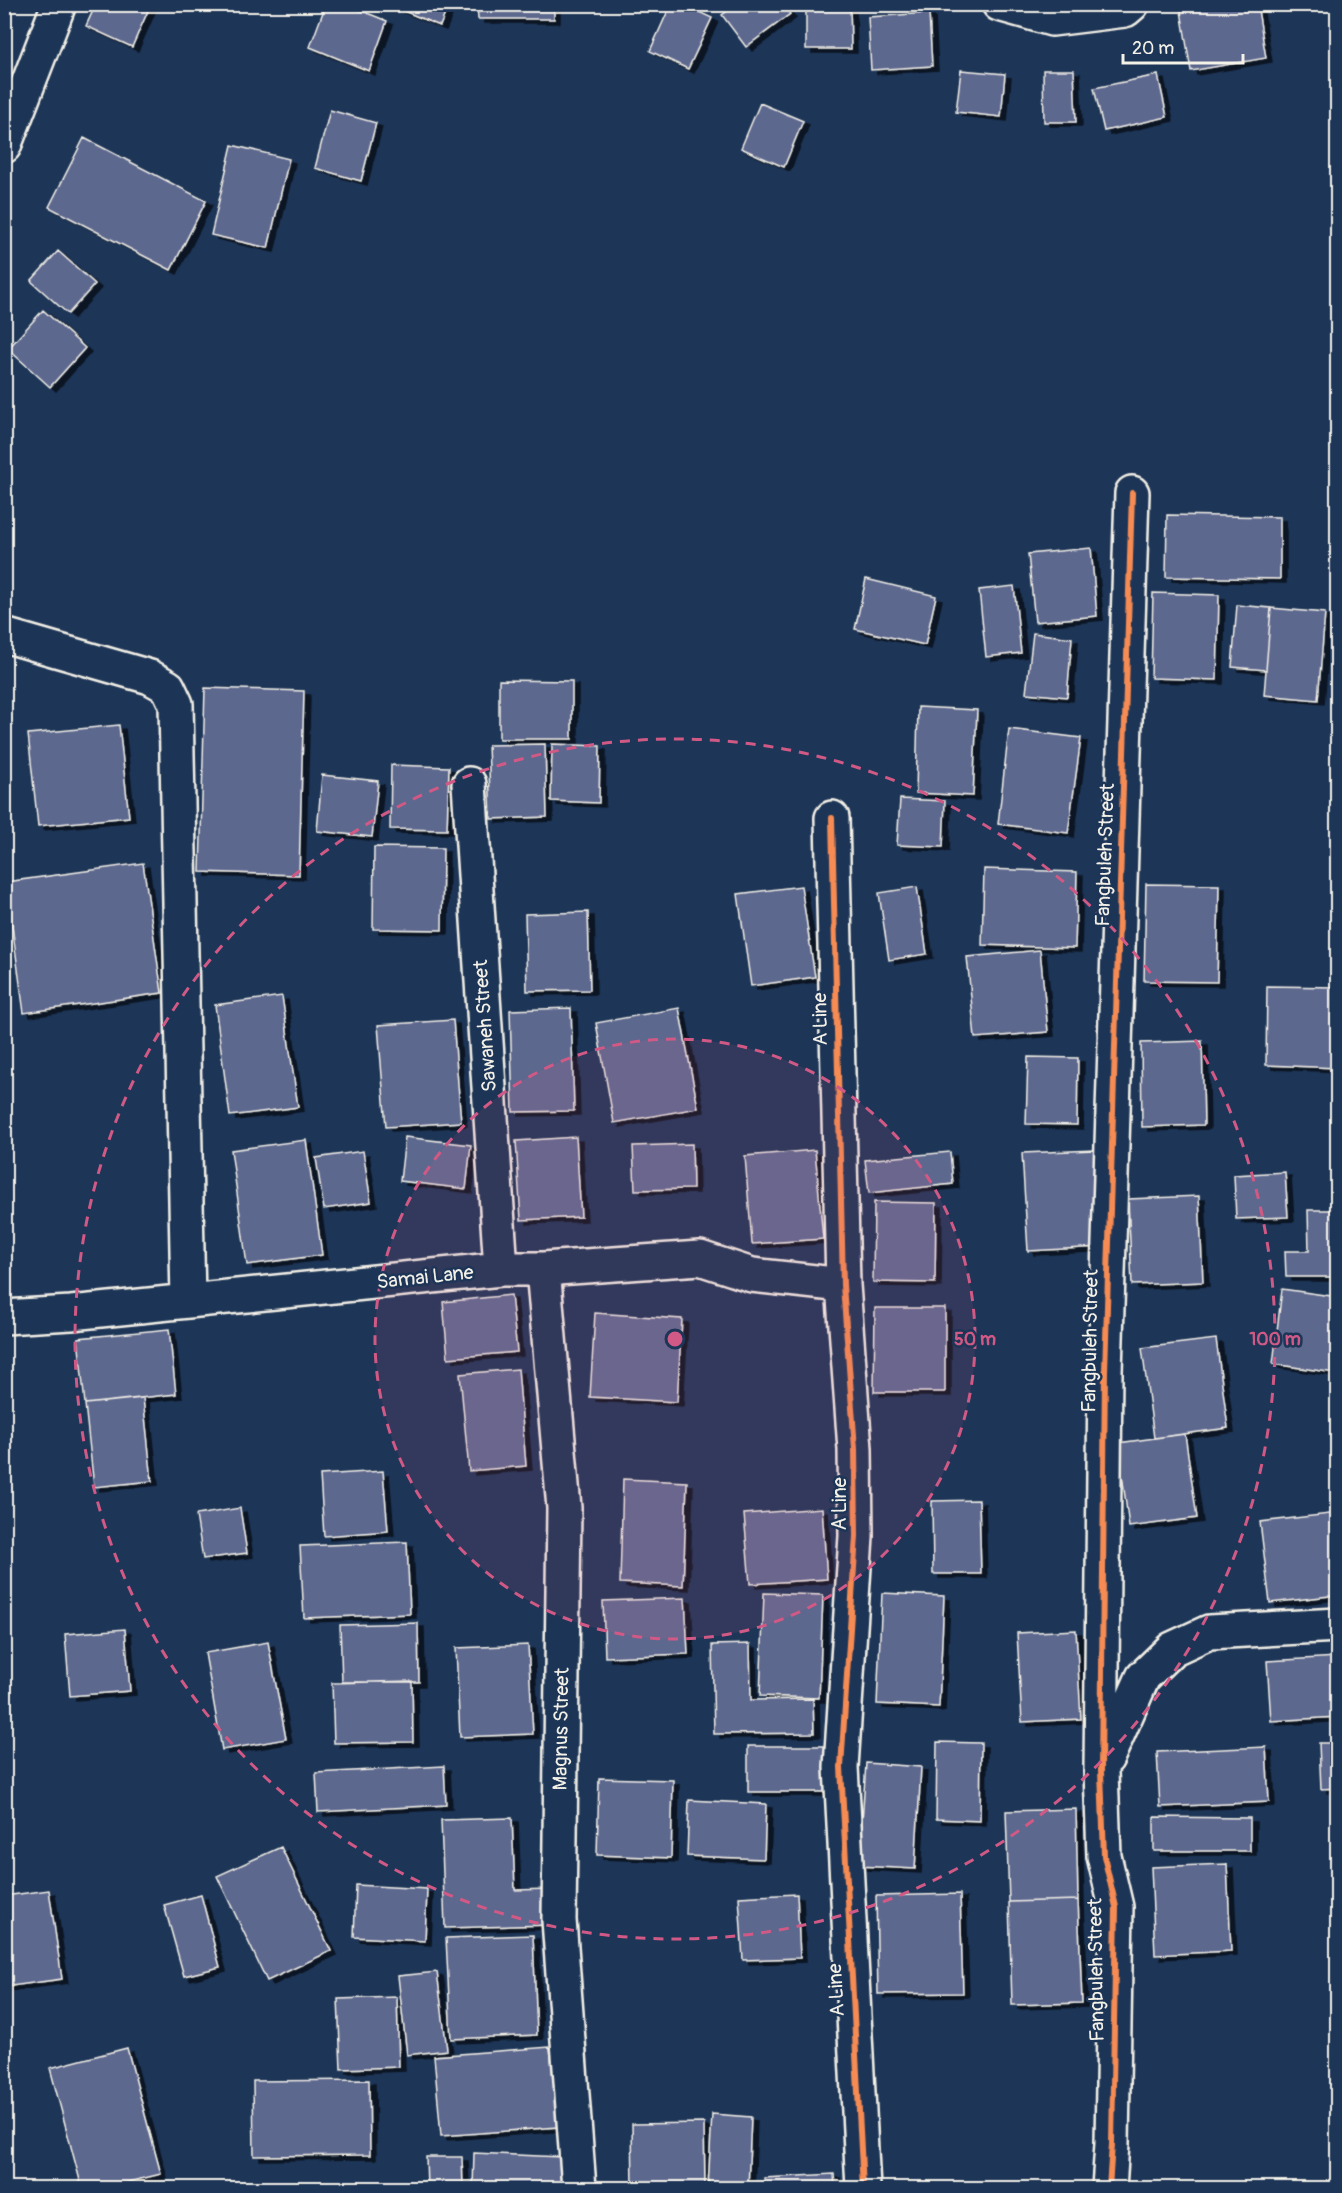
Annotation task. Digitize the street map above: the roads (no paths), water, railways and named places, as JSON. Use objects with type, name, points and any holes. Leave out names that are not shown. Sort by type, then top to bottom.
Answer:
[{"type":"street","points":[[4,146],[59,4]]},
{"type":"street","points":[[999,4],[1052,19],[1125,10],[1132,4]]},
{"type":"street","name":"Fangbuleh Street","points":[[1109,2188],[1112,2144],[1116,1907],[1104,1856],[1101,1771],[1105,1372],[1132,493]]},
{"type":"street","points":[[4,635],[150,677],[168,687],[176,704],[188,1301]]},
{"type":"street","name":"Sawaneh Street","points":[[469,784],[501,1269]]},
{"type":"street","name":"A Line","points":[[832,818],[843,1285],[855,1449],[856,1536],[841,1767],[863,2188]]},
{"type":"street","name":"Samai Lane","points":[[4,1317],[501,1269],[543,1269],[700,1258],[752,1275],[843,1285]]},
{"type":"street","name":"Magnus Street","points":[[543,1269],[564,1508],[559,1920],[579,2188]]},
{"type":"street","points":[[1101,1771],[1143,1677],[1172,1649],[1209,1632],[1338,1625]]}]
